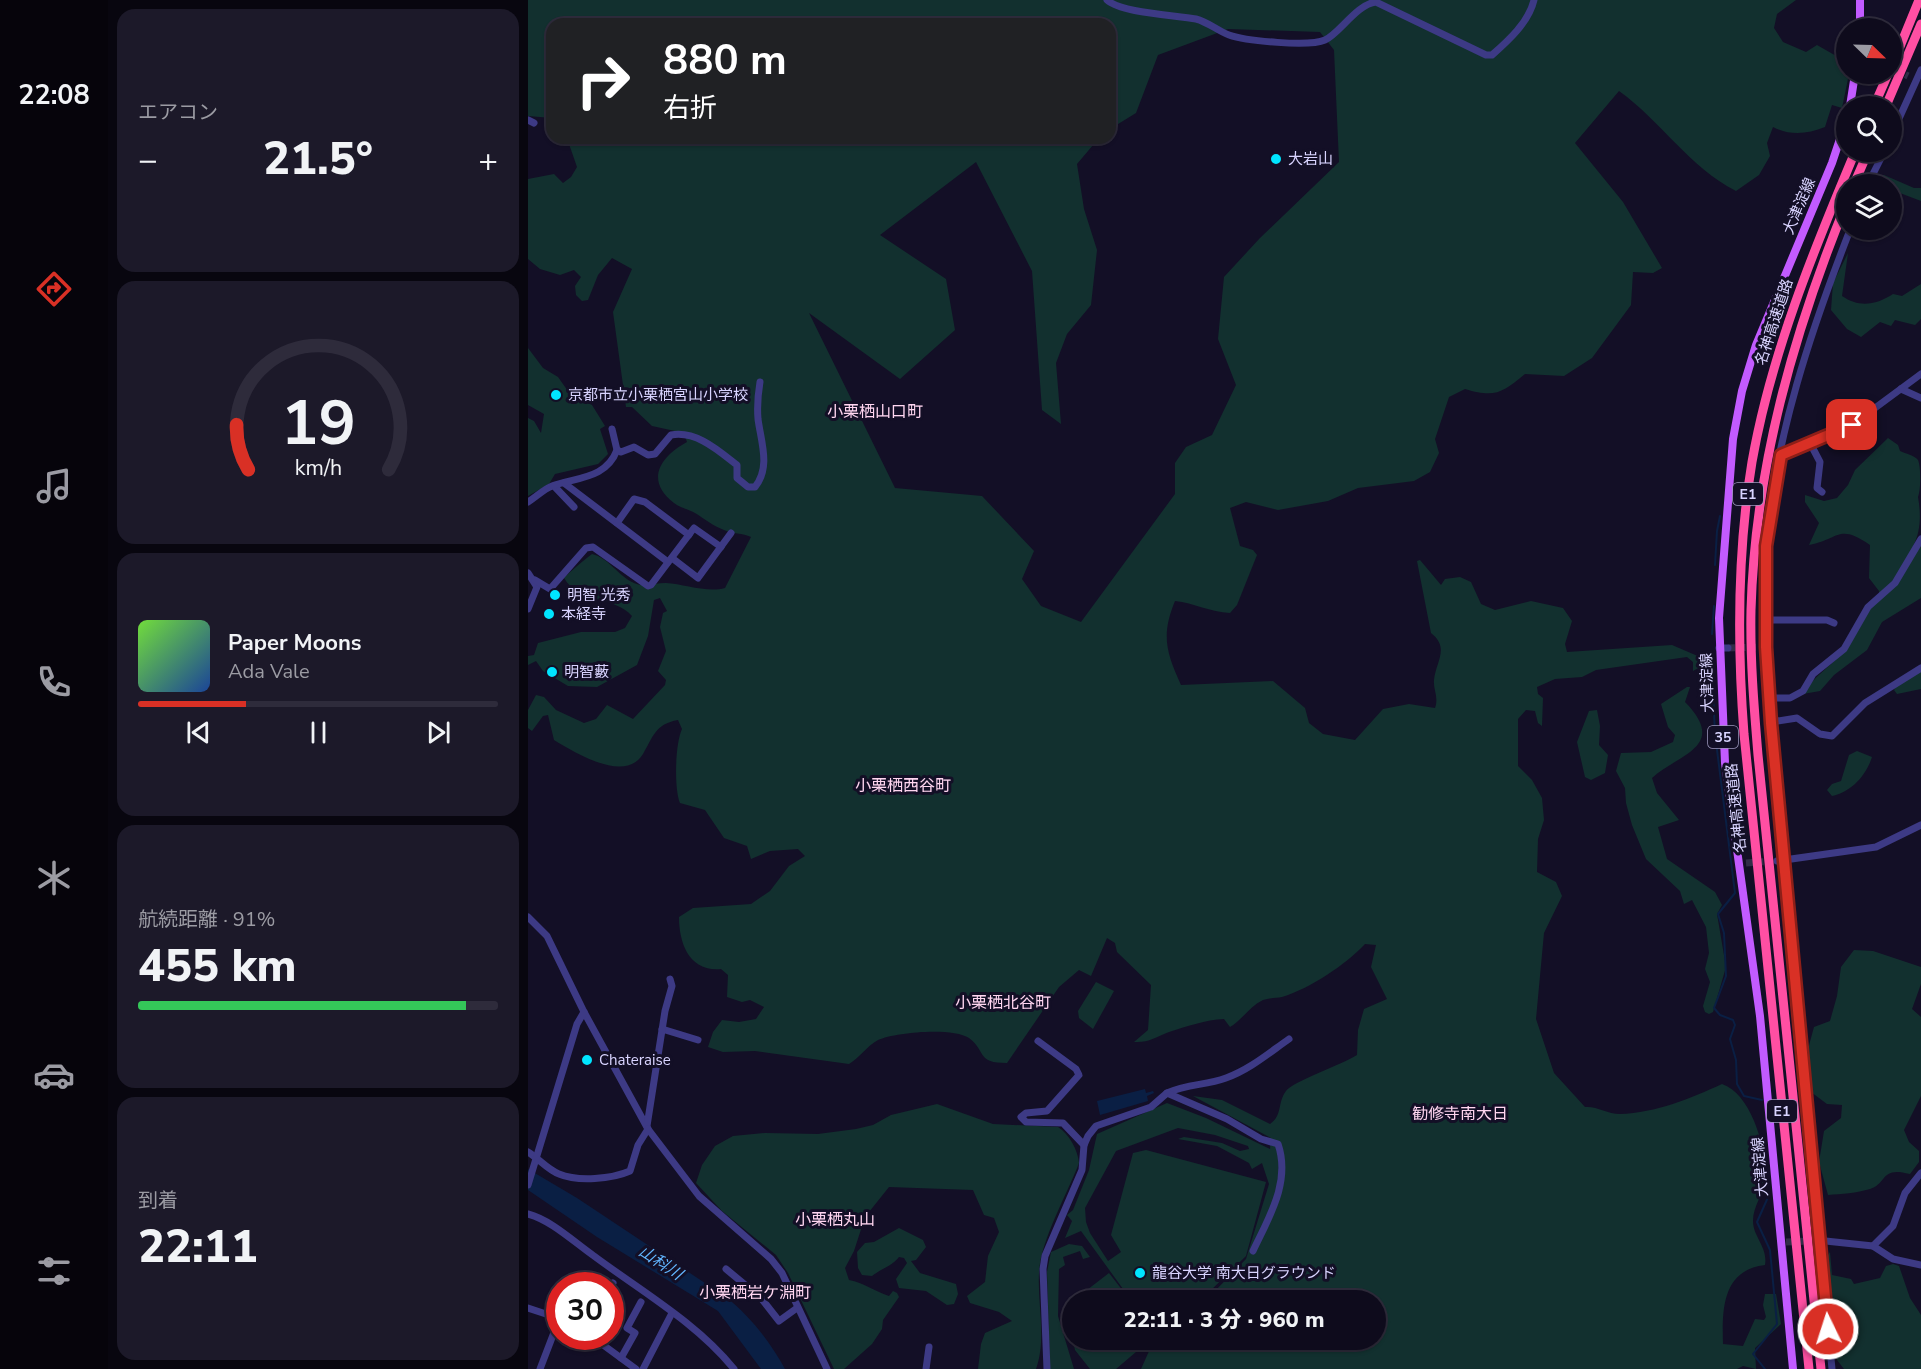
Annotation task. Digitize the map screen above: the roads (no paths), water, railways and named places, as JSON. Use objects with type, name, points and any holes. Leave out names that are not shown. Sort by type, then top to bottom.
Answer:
[{"type":"highway","points":[[1902,42],[1919,0]]},
{"type":"highway","points":[[1890,96],[1921,24]]},
{"type":"highway","name":"名神高速道路","points":[[1809,1369],[1744,734],[1739,658],[1739,587],[1745,513],[1753,461],[1768,393],[1796,300],[1852,162]]},
{"type":"highway","name":"名神高速道路","points":[[1821,1369],[1752,690],[1751,608],[1762,491],[1780,396],[1808,303],[1836,230]]},
{"type":"main road","points":[[1860,0],[1860,18]]},
{"type":"main road","name":"大津淀線","points":[[1793,1369],[1783,1242],[1760,1016],[1742,864],[1722,731],[1728,489],[1742,390],[1756,345],[1836,151]]},
{"type":"street","points":[[1107,0],[1140,12],[1200,20],[1244,39],[1279,43],[1326,40],[1362,9],[1376,2],[1486,55],[1492,55],[1530,14],[1534,0]]},
{"type":"street","points":[[1902,112],[1921,70]]},
{"type":"street","points":[[1908,76],[1916,81]]},
{"type":"street","points":[[1832,1369],[1788,915],[1785,858],[1763,647],[1766,620],[1766,546],[1790,409],[1815,322],[1846,240]]},
{"type":"street","points":[[1781,455],[1852,425],[1921,374]]},
{"type":"street","points":[[616,450],[621,452],[634,447],[648,455],[655,454],[670,435],[679,433],[714,446],[737,465],[737,478],[748,487],[755,487],[762,479],[764,460],[764,443],[758,419],[760,382]]},
{"type":"street","points":[[1901,389],[1921,398]]},
{"type":"street","points":[[528,502],[554,486],[597,474],[607,467],[616,450],[612,429]]},
{"type":"street","points":[[1810,443],[1820,462],[1817,488],[1822,492]]},
{"type":"street","points":[[564,483],[617,523],[698,578],[731,533]]},
{"type":"street","points":[[554,486],[574,507]]},
{"type":"street","points":[[617,523],[634,500],[645,501],[689,535]]},
{"type":"street","points":[[528,573],[550,589],[586,548],[593,547],[648,586],[694,528],[721,547]]},
{"type":"street","points":[[1769,698],[1790,698],[1803,691],[1813,674],[1844,649],[1868,607],[1895,583],[1921,539]]},
{"type":"street","points":[[528,609],[537,586],[535,580]]},
{"type":"street","points":[[1766,620],[1827,620],[1834,623]]},
{"type":"street","points":[[1771,723],[1797,718],[1820,734],[1832,736],[1865,703],[1921,668]]},
{"type":"street","points":[[1777,861],[1785,858],[1876,847],[1921,825]]},
{"type":"street","points":[[528,917],[547,936],[584,1012],[648,1128],[699,1196],[771,1259],[782,1273],[827,1369]]},
{"type":"street","points":[[528,1152],[558,1174],[570,1177],[620,1175],[630,1171],[638,1145],[648,1128],[662,1029],[672,986],[670,979]]},
{"type":"street","points":[[528,1185],[577,1024],[584,1012]]},
{"type":"street","points":[[662,1029],[698,1040]]},
{"type":"street","points":[[1047,1369],[1043,1269],[1045,1256],[1082,1170],[1084,1145],[1096,1126],[1151,1107],[1167,1093],[1184,1085],[1223,1079],[1244,1071],[1289,1039]]},
{"type":"street","points":[[1038,1041],[1076,1069],[1079,1075],[1047,1111],[1026,1113],[1021,1117],[1026,1122],[1063,1123],[1084,1145]]},
{"type":"street","points":[[1167,1093],[1227,1119],[1261,1139],[1278,1144],[1282,1156],[1283,1184],[1253,1251]]},
{"type":"street","points":[[1873,1246],[1893,1226],[1905,1193],[1921,1173]]},
{"type":"street","points":[[528,1214],[548,1224],[672,1313],[701,1335],[734,1369]]},
{"type":"street","points":[[1819,1240],[1873,1246],[1893,1259],[1921,1265]]},
{"type":"street","points":[[732,1270],[779,1321],[797,1308]]},
{"type":"street","points":[[621,1358],[635,1333],[627,1328],[641,1302]]},
{"type":"street","points":[[528,1308],[546,1315]]},
{"type":"street","points":[[643,1369],[672,1313]]},
{"type":"street","points":[[926,1369],[929,1347]]},
{"type":"street","points":[[540,1369],[548,1350]]},
{"type":"street","points":[[610,1350],[636,1369]]},
{"type":"water","points":[[1145,1089],[1146,1093],[1153,1091],[1154,1093],[1147,1096],[1148,1101],[1100,1115],[1097,1101]]},
{"type":"water","name":"山科川","points":[[528,1169],[577,1198],[726,1297],[759,1330],[785,1369],[761,1369],[718,1311],[597,1237],[528,1190]]},
{"type":"waterway","points":[[1715,565],[1720,516]]},
{"type":"waterway","points":[[1712,634],[1714,606]]},
{"type":"waterway","points":[[1712,670],[1715,734],[1735,893],[1718,914],[1724,933],[1726,976],[1714,1008],[1720,1015],[1733,1020],[1735,1025],[1730,1039],[1736,1060],[1737,1084],[1744,1096],[1762,1100]]},
{"type":"waterway","points":[[1765,1369],[1753,1354],[1777,1324],[1770,1250],[1757,1222],[1769,1195]]},
{"type":"tunnel","points":[[1902,73],[1908,76]]},
{"type":"tunnel","points":[[1728,648],[1760,647]]},
{"type":"tunnel","points":[[1746,863],[1773,861]]},
{"type":"tunnel","points":[[1786,1242],[1810,1241]]},
{"type":"place","name":"大岩山","points":[[1276,159]]},
{"type":"place","name":"京都市立小栗栖宮山小学校","points":[[556,395]]},
{"type":"place","name":"明智 光秀","points":[[555,595]]},
{"type":"place","name":"本経寺","points":[[549,614]]},
{"type":"place","name":"明智藪","points":[[552,672]]},
{"type":"place","name":"Chateraise","points":[[587,1060]]},
{"type":"place","name":"龍谷大学 南大日グラウンド","points":[[1140,1273]]},
{"type":"district","name":"小栗栖山口町","points":[[875,411]]},
{"type":"district","name":"小栗栖西谷町","points":[[903,785]]},
{"type":"district","name":"小栗栖北谷町","points":[[1003,1002]]},
{"type":"district","name":"勧修寺南大日","points":[[1460,1113]]},
{"type":"district","name":"小栗栖丸山","points":[[835,1219]]},
{"type":"district","name":"小栗栖岩ケ淵町","points":[[755,1292]]}]
